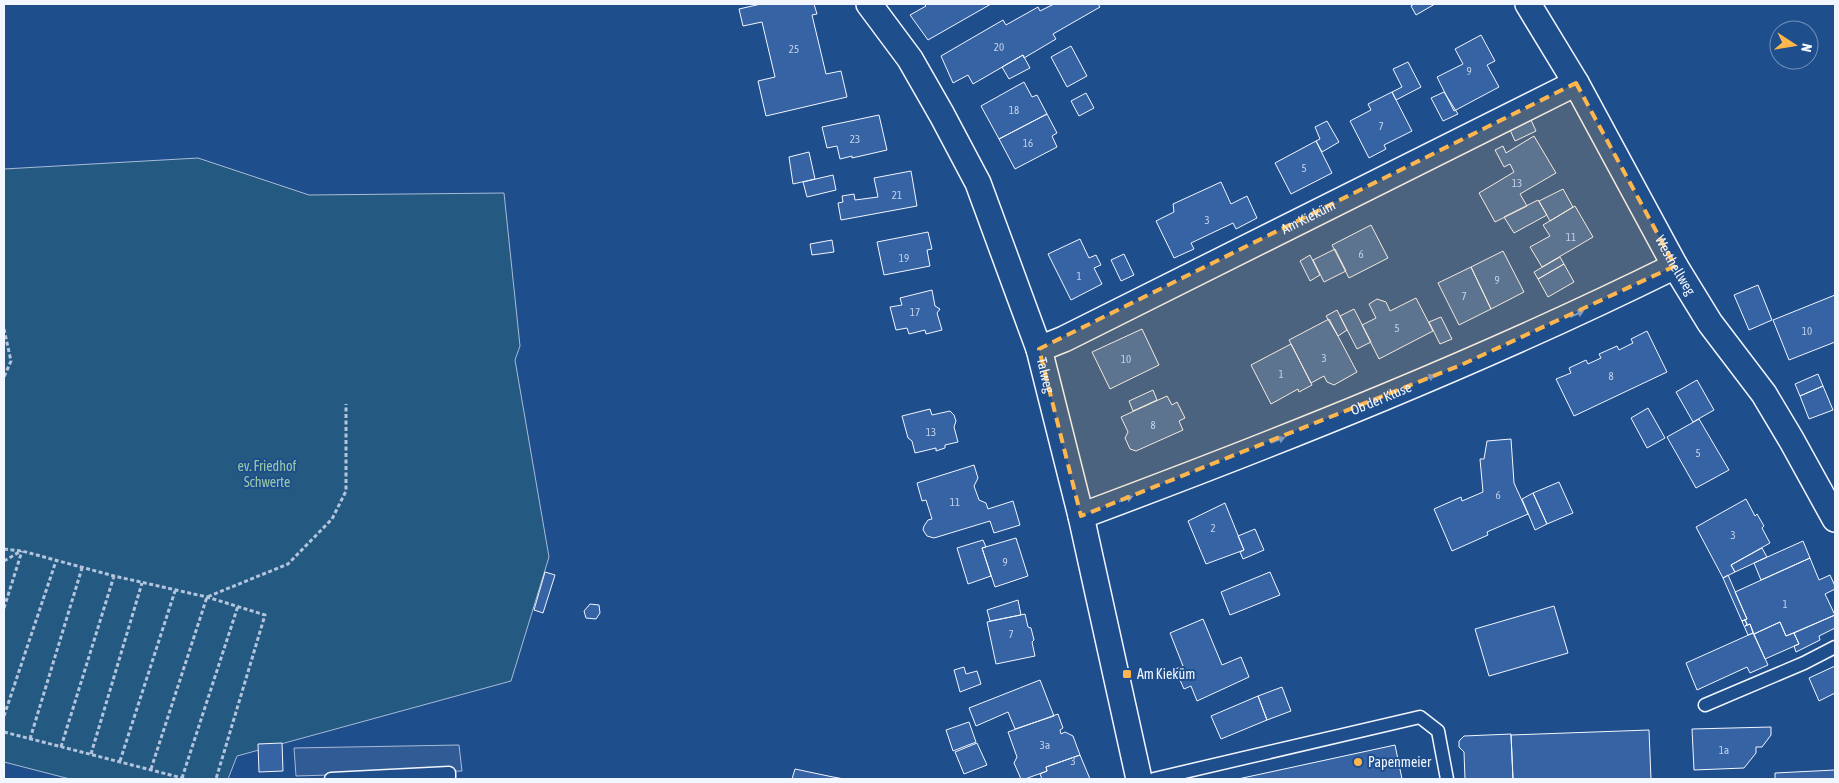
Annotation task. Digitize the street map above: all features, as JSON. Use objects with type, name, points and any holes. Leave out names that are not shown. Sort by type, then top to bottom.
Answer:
[{"type":"street","name":"Talweg","points":[[868,4],[910,59],[978,183],[1039,349],[1081,516],[1139,779]]},
{"type":"street","name":"Westhellweg","points":[[1528,4],[1576,83],[1675,266],[1710,324],[1764,394],[1835,519]]},
{"type":"street","name":"Am Kieküm","points":[[1039,349],[1072,335],[1576,83]]},
{"type":"street","name":"Ob der Kluse","points":[[1081,516],[1216,465],[1461,365],[1600,304],[1675,266]]},
{"type":"lane","points":[[1705,705],[1804,663],[1835,647]]},
{"type":"lane","points":[[1154,779],[1195,774],[1420,717],[1438,731],[1447,779]]},
{"type":"lane","points":[[331,779],[449,773],[449,779]]},
{"type":"path","points":[[4,329],[12,361],[4,377]]},
{"type":"path","points":[[151,769],[207,597],[288,564],[332,519],[346,491],[346,404]]},
{"type":"path","points":[[4,549],[22,551],[142,583],[207,597],[266,615],[216,779]]},
{"type":"path","points":[[4,561],[22,551]]},
{"type":"path","points":[[4,608],[22,551]]},
{"type":"path","points":[[4,716],[56,561]]},
{"type":"path","points":[[30,739],[82,568]]},
{"type":"path","points":[[61,747],[114,576]]},
{"type":"path","points":[[91,754],[142,583]]},
{"type":"path","points":[[120,762],[175,590]]},
{"type":"path","points":[[4,732],[184,779],[238,606]]},
{"type":"highlighted area","points":[[1576,83],[1675,266],[1461,365],[1081,516],[1039,349]]},
{"type":"green space","name":"ev. Friedhof Schwerte","points":[[198,158],[309,195],[504,193],[520,346],[515,360],[549,557],[511,681],[237,756],[228,779],[70,779],[4,762],[4,169]]},
{"type":"shaded area","points":[[459,745],[462,771],[296,776],[294,748]]},
{"type":"building","points":[[761,4],[814,4],[817,14],[812,15],[826,74],[841,71],[847,97],[766,116],[758,81],[775,77],[762,22],[743,26],[739,9]]},
{"type":"building","points":[[924,4],[991,4],[928,40],[910,15],[926,6]]},
{"type":"building","points":[[1054,4],[1098,4],[1100,7],[1053,34],[1056,39],[1024,58],[1023,55],[973,84],[968,75],[953,83],[941,56],[1003,20],[1006,25],[1038,7],[1040,11]]},
{"type":"building","points":[[1414,4],[1435,4],[1416,15],[1411,6]]},
{"type":"building","points":[[1481,35],[1495,61],[1487,65],[1499,87],[1454,111],[1437,77],[1463,64],[1455,49]]},
{"type":"building","points":[[1071,46],[1087,76],[1067,87],[1051,57]]},
{"type":"building","points":[[1023,55],[1030,68],[1009,79],[1002,67]]},
{"type":"building","points":[[1408,62],[1421,87],[1396,100],[1392,92],[1402,87],[1393,69]]},
{"type":"building","points":[[1024,82],[1032,97],[1037,95],[1047,114],[999,139],[981,106]]},
{"type":"building","points":[[1392,92],[1412,131],[1384,145],[1386,149],[1369,158],[1350,121],[1371,110],[1368,104]]},
{"type":"building","points":[[1444,92],[1458,114],[1443,121],[1431,98]]},
{"type":"building","points":[[1086,93],[1094,108],[1079,116],[1071,101]]},
{"type":"building","points":[[1047,114],[1057,133],[1052,136],[1057,147],[1015,169],[999,139]]},
{"type":"building","points":[[879,115],[887,150],[840,159],[837,146],[827,148],[822,127]]},
{"type":"building","points":[[1531,120],[1536,131],[1515,141],[1510,130]]},
{"type":"building","points":[[1327,121],[1339,142],[1322,152],[1316,141],[1320,139],[1315,127]]},
{"type":"building","points":[[1534,136],[1556,173],[1520,194],[1527,206],[1495,222],[1479,193],[1514,172],[1510,164],[1504,167],[1495,150],[1503,146],[1506,153]]},
{"type":"building","points":[[1316,141],[1332,173],[1291,194],[1275,163]]},
{"type":"building","points":[[809,152],[815,179],[793,184],[789,157]]},
{"type":"building","points":[[911,171],[917,206],[841,220],[838,203],[843,202],[842,196],[854,194],[855,200],[878,197],[874,178]]},
{"type":"building","points":[[833,175],[836,190],[807,197],[803,182]]},
{"type":"building","points":[[1221,182],[1231,204],[1247,196],[1257,218],[1236,229],[1233,223],[1191,243],[1194,249],[1174,258],[1156,221],[1174,212],[1173,204]]},
{"type":"building","points":[[1563,189],[1573,207],[1550,221],[1539,201]]},
{"type":"building","points":[[1538,200],[1547,215],[1514,233],[1504,217]]},
{"type":"building","points":[[1575,206],[1593,237],[1542,267],[1530,247],[1550,236],[1543,225]]},
{"type":"building","points":[[1371,225],[1388,258],[1349,278],[1332,245]]},
{"type":"building","points":[[928,232],[932,249],[927,250],[930,266],[884,275],[877,242]]},
{"type":"building","points":[[1080,239],[1089,258],[1096,255],[1101,265],[1094,268],[1102,284],[1071,300],[1048,254]]},
{"type":"building","points":[[832,240],[834,252],[812,255],[810,244]]},
{"type":"building","points":[[1335,249],[1346,271],[1324,282],[1313,260]]},
{"type":"building","points":[[1503,251],[1524,292],[1491,309],[1471,267]]},
{"type":"building","points":[[1124,254],[1134,275],[1121,281],[1111,260]]},
{"type":"building","points":[[1310,255],[1320,275],[1310,281],[1300,261]]},
{"type":"building","points":[[1560,257],[1564,264],[1538,279],[1534,272]]},
{"type":"building","points":[[1564,264],[1574,282],[1548,297],[1538,279]]},
{"type":"building","points":[[1471,267],[1491,309],[1459,325],[1438,283]]},
{"type":"building","points":[[1758,285],[1772,320],[1749,330],[1734,295]]},
{"type":"building","points":[[932,290],[935,306],[940,309],[937,313],[942,330],[926,334],[925,330],[909,334],[907,328],[896,330],[890,307],[902,305],[900,298]]},
{"type":"building","points":[[1835,295],[1835,342],[1789,360],[1773,320]]},
{"type":"building","points":[[1416,298],[1433,331],[1379,359],[1362,325],[1376,318],[1369,304],[1377,299],[1386,302],[1390,311]]},
{"type":"building","points":[[1354,309],[1371,342],[1357,349],[1340,316]]},
{"type":"building","points":[[1337,310],[1347,330],[1338,336],[1326,316]]},
{"type":"building","points":[[1441,317],[1452,339],[1440,344],[1429,322]]},
{"type":"building","points":[[1329,319],[1357,372],[1334,385],[1327,382],[1324,376],[1311,383],[1289,340]]},
{"type":"building","points":[[1142,329],[1159,365],[1110,389],[1092,352]]},
{"type":"building","points":[[1647,331],[1667,372],[1574,416],[1556,379],[1571,373],[1569,368],[1586,360],[1588,364],[1601,358],[1599,354],[1617,346],[1619,350],[1633,343],[1631,339]]},
{"type":"building","points":[[1291,344],[1312,385],[1299,392],[1298,389],[1271,404],[1251,365]]},
{"type":"building","points":[[1818,374],[1823,386],[1800,396],[1795,384]]},
{"type":"building","points":[[1697,380],[1714,410],[1693,422],[1676,392]]},
{"type":"building","points":[[1823,386],[1833,410],[1809,419],[1800,396]]},
{"type":"building","points":[[1153,390],[1157,400],[1133,411],[1129,401]]},
{"type":"building","points":[[1167,396],[1172,405],[1177,402],[1185,418],[1179,421],[1183,430],[1136,451],[1130,449],[1125,438],[1128,432],[1121,417]]},
{"type":"building","points":[[1648,408],[1665,438],[1647,448],[1631,418]]},
{"type":"building","points":[[930,409],[932,415],[950,411],[954,415],[956,421],[954,427],[958,442],[945,445],[945,448],[936,451],[936,448],[915,453],[912,441],[908,438],[902,416]]},
{"type":"building","points":[[1699,419],[1729,470],[1696,488],[1667,437]]},
{"type":"building","points":[[1511,439],[1514,483],[1528,514],[1487,532],[1488,535],[1452,551],[1434,509],[1461,497],[1462,501],[1483,492],[1480,459],[1484,459],[1487,441]]},
{"type":"building","points":[[974,465],[978,478],[974,486],[979,500],[986,503],[988,509],[1013,501],[1020,525],[994,533],[990,521],[934,538],[927,536],[923,530],[924,526],[928,520],[932,519],[926,500],[922,501],[917,483]]},
{"type":"building","points":[[1559,482],[1573,513],[1547,524],[1533,493]]},
{"type":"building","points":[[1533,493],[1547,524],[1535,530],[1522,499]]},
{"type":"building","points":[[1746,499],[1755,516],[1757,514],[1764,526],[1762,528],[1770,543],[1731,565],[1735,572],[1723,578],[1696,527]]},
{"type":"building","points":[[1225,503],[1244,550],[1206,564],[1188,521]]},
{"type":"building","points":[[1255,529],[1264,550],[1243,559],[1240,552],[1244,550],[1238,536]]},
{"type":"building","points":[[1016,538],[1028,576],[995,587],[982,548]]},
{"type":"building","points":[[983,540],[986,547],[982,548],[991,576],[968,584],[957,548]]},
{"type":"building","points":[[1803,541],[1810,558],[1761,580],[1754,563]]},
{"type":"building","points":[[1762,548],[1767,557],[1735,572],[1731,565]]},
{"type":"building","points":[[1810,558],[1819,580],[1830,575],[1835,586],[1835,589],[1825,594],[1835,615],[1786,636],[1780,622],[1754,634],[1750,624],[1745,626],[1747,624],[1745,620],[1742,621],[1747,619],[1735,592]]},
{"type":"building","points":[[545,572],[555,575],[543,613],[534,610]]},
{"type":"building","points":[[1270,572],[1280,595],[1230,615],[1221,592]]},
{"type":"building","points":[[1728,575],[1747,619],[1742,621],[1745,620],[1747,624],[1745,626],[1750,624],[1753,633],[1748,635],[1723,578]]},
{"type":"building","points":[[1018,600],[1021,615],[990,621],[987,610]]},
{"type":"building","points":[[590,604],[599,605],[600,613],[596,619],[586,618],[584,611]]},
{"type":"building","points":[[1554,606],[1568,653],[1489,676],[1475,629]]},
{"type":"building","points":[[1025,614],[1034,640],[1032,642],[1035,656],[996,664],[987,622]]},
{"type":"building","points":[[1835,615],[1835,628],[1819,636],[1820,640],[1796,652],[1794,646],[1799,644],[1794,633]]},
{"type":"building","points":[[1203,619],[1222,665],[1241,657],[1249,677],[1197,701],[1191,686],[1184,689],[1175,669],[1183,666],[1170,633]]},
{"type":"building","points":[[1780,622],[1786,636],[1794,633],[1799,644],[1765,659],[1754,634]]},
{"type":"building","points":[[1753,633],[1768,665],[1750,673],[1747,667],[1697,690],[1686,663]]},
{"type":"building","points":[[1835,666],[1835,693],[1819,701],[1809,678]]},
{"type":"building","points":[[964,667],[966,674],[977,671],[981,684],[960,692],[954,670]]},
{"type":"building","points":[[1040,680],[1054,716],[1015,729],[1008,712],[976,726],[969,708]]},
{"type":"building","points":[[1282,687],[1291,711],[1267,720],[1258,696]]},
{"type":"building","points":[[1258,696],[1267,720],[1221,739],[1211,716]]},
{"type":"building","points":[[1058,714],[1063,728],[1060,730],[1061,734],[1065,732],[1073,736],[1080,755],[1046,767],[1047,771],[1021,779],[1014,763],[1017,757],[1008,732]]},
{"type":"building","points":[[969,722],[976,742],[953,751],[946,730]]},
{"type":"building","points":[[1771,727],[1771,735],[1762,747],[1756,747],[1756,753],[1744,768],[1694,770],[1692,729]]},
{"type":"building","points":[[1649,730],[1651,779],[1513,779],[1511,735]]},
{"type":"building","points":[[1511,734],[1513,779],[1465,779],[1464,752],[1459,747],[1459,741],[1464,736]]},
{"type":"building","points":[[282,743],[283,771],[259,772],[258,744]]},
{"type":"building","points":[[977,743],[987,765],[964,774],[955,752]]},
{"type":"building","name":"Papenmeier","points":[[1395,745],[1402,779],[1238,779]]},
{"type":"building","points":[[1080,755],[1090,779],[1042,779],[1040,774],[1047,771],[1046,767]]},
{"type":"building","points":[[795,769],[833,777],[844,779],[792,779]]},
{"type":"building","points":[[1835,770],[1835,779],[1775,779],[1775,773]]},
{"type":"place","name":"Am Kieküm","points":[[1127,674]]},
{"type":"place","name":"Papenmeier","points":[[1358,762]]}]
